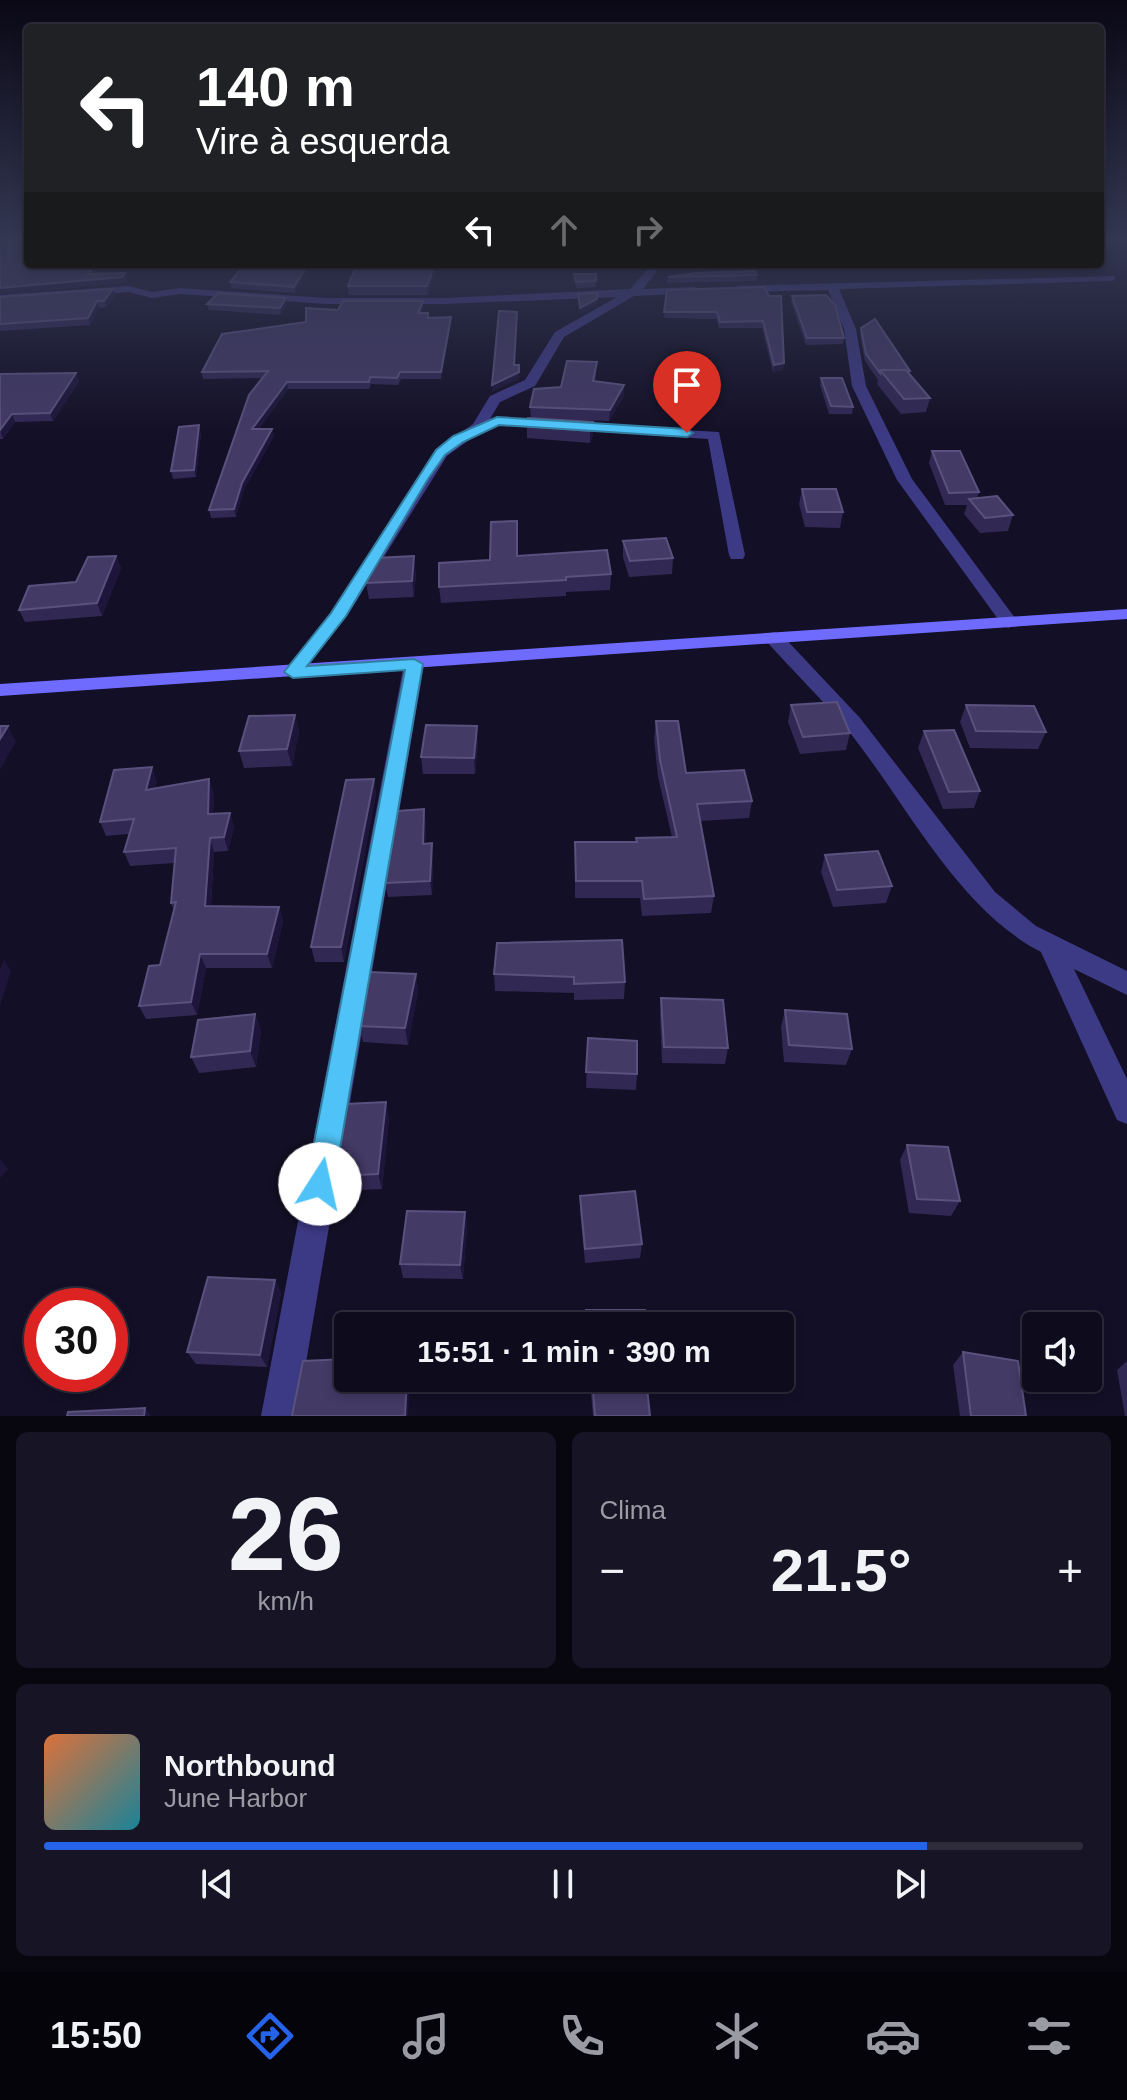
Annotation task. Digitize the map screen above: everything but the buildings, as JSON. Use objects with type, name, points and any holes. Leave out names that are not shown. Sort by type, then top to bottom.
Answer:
[{"type":"main road","points":[[0,690],[1127,614]]},
{"type":"street","points":[[478,427],[495,399],[530,383],[559,335],[612,304]]},
{"type":"street","points":[[840,304],[850,329],[859,386],[905,480],[1009,622]]},
{"type":"street","points":[[293,672],[338,616],[441,453],[478,427],[497,421],[552,422],[714,435],[737,555]]},
{"type":"street","points":[[774,638],[853,723],[986,899],[1027,933],[1127,984]]},
{"type":"street","points":[[279,1416],[414,664]]},
{"type":"street","points":[[1050,945],[1127,1110]]},
{"type":"route","points":[[320,1184],[414,664],[293,672],[338,616],[422,478],[441,453],[458,439],[478,427],[497,421],[552,422],[687,433]]}]
